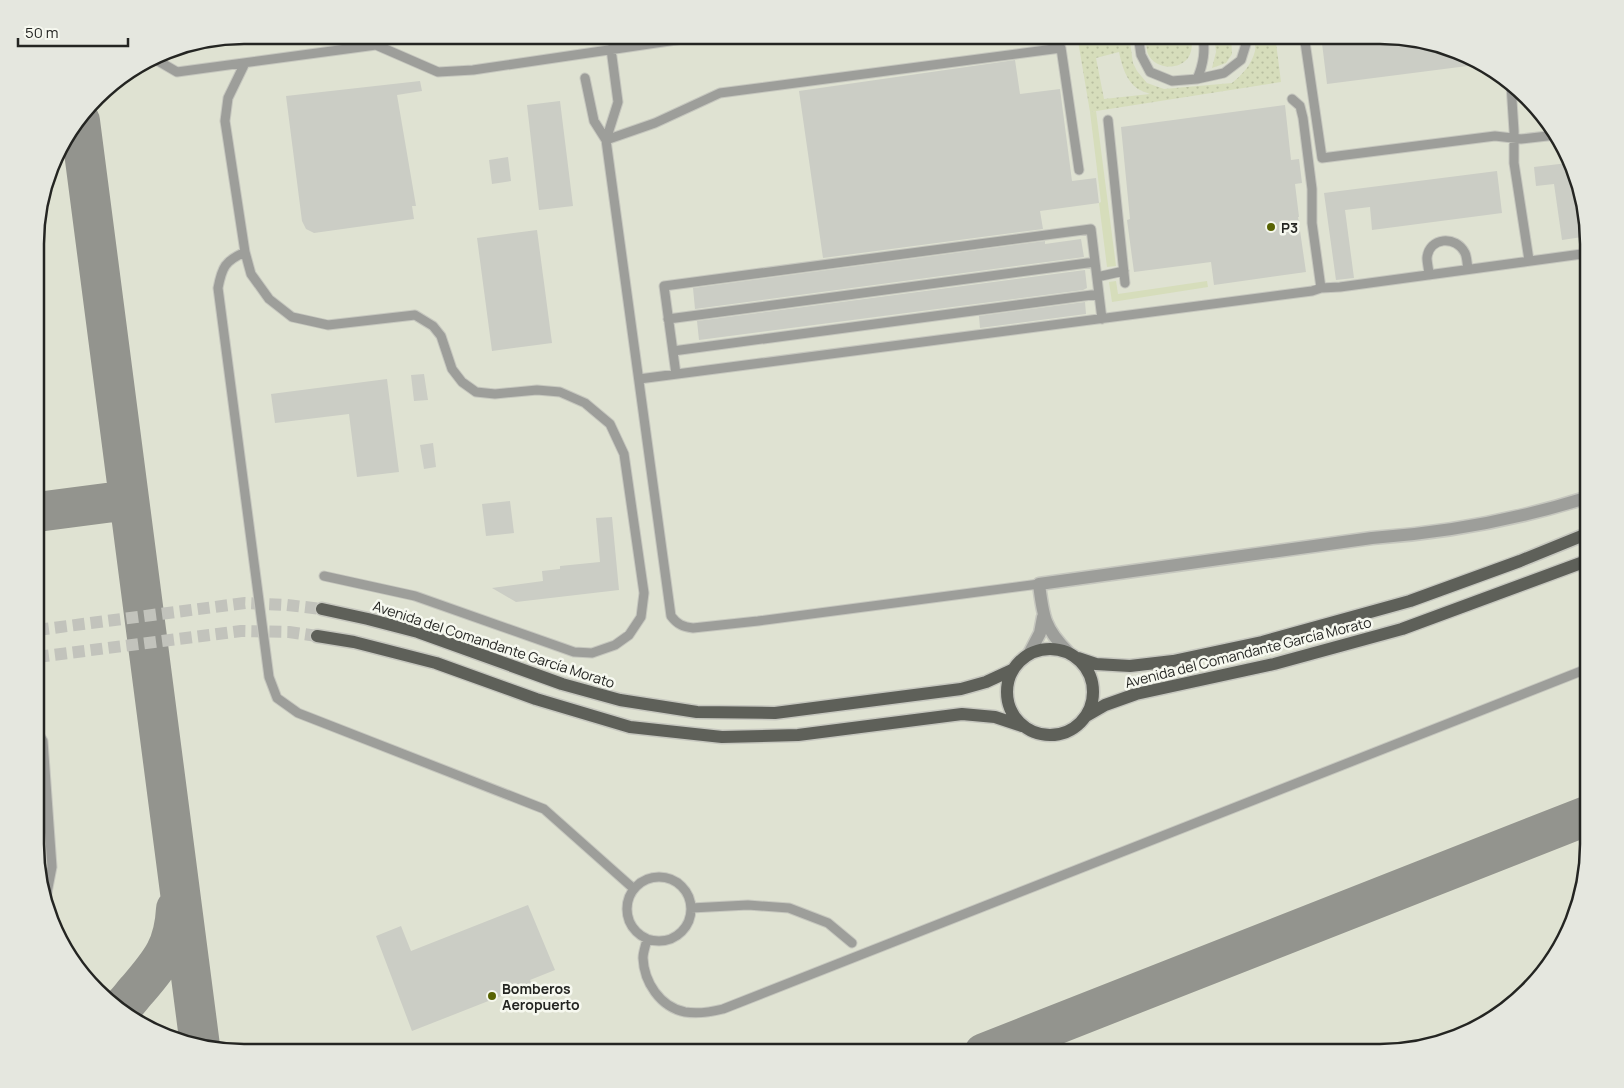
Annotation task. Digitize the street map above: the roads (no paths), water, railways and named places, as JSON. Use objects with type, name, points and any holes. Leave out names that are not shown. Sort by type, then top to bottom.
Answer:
[{"type":"main road","name":"Avenida del Comandante García Morato","points":[[1073,655],[1096,664],[1130,666],[1173,661],[1262,642],[1410,601],[1580,537]]},
{"type":"main road","name":"Avenida del Comandante García Morato","points":[[1086,716],[1105,705],[1136,694],[1274,664],[1402,629],[1580,563]]},
{"type":"main road","name":"Avenida del Comandante García Morato","points":[[322,610],[368,619],[418,632],[562,684],[620,700],[697,712],[775,713],[961,689],[986,682],[1012,670]]},
{"type":"main road","points":[[317,636],[354,642],[436,663],[536,699],[630,727],[722,737],[798,735],[962,714],[995,718],[1022,726],[1035,733],[1049,736],[1064,733],[1076,726],[1086,716],[1092,704],[1092,679],[1086,668],[1073,655],[1055,648],[1042,649],[1029,654],[1012,670],[1006,694],[1011,712],[1022,726]]},
{"type":"street","points":[[1029,654],[1040,633],[1043,617],[1039,584],[1484,523],[1580,499]]},
{"type":"street","points":[[1043,617],[1054,639],[1073,655]]},
{"type":"lane","points":[[160,62],[177,72],[376,45],[438,72],[472,70],[651,44]]},
{"type":"lane","points":[[1139,44],[1141,55],[1150,72],[1172,81],[1224,73],[1240,60],[1246,44]]},
{"type":"lane","points":[[1197,78],[1203,64],[1203,44]]},
{"type":"lane","points":[[1305,44],[1322,158],[1495,136],[1521,139],[1549,136]]},
{"type":"lane","points":[[606,140],[655,123],[720,93],[1061,48],[1079,170]]},
{"type":"lane","points":[[606,140],[618,102],[612,50]]},
{"type":"lane","points":[[245,64],[228,98],[225,121],[245,252],[255,281],[269,299],[292,317],[328,325],[415,315],[433,326],[441,336],[452,369],[462,382],[476,392],[495,394],[537,390],[560,392],[585,403],[610,424],[624,454],[644,593],[641,617],[629,635],[615,645],[592,653],[574,652],[414,596],[324,576]]},
{"type":"lane","points":[[585,78],[594,121],[606,140],[671,616],[675,622],[684,627],[693,628],[1039,584]]},
{"type":"lane","points":[[1510,92],[1514,163],[1529,260]]},
{"type":"lane","points":[[1292,98],[1300,106],[1303,118],[1312,189],[1312,222],[1321,288]]},
{"type":"lane","points":[[1108,120],[1125,284]]},
{"type":"lane","points":[[676,374],[664,286],[1091,229],[1102,319]]},
{"type":"lane","points":[[1429,275],[1427,258],[1431,248],[1439,240],[1448,240],[1458,244],[1465,254],[1468,269]]},
{"type":"lane","points":[[245,252],[232,258],[222,270],[218,288],[269,677],[277,698],[298,713],[544,809],[634,889]]},
{"type":"lane","points":[[639,379],[1580,254]]},
{"type":"lane","points":[[668,319],[1095,262]]},
{"type":"lane","points":[[1097,277],[1124,271]]},
{"type":"lane","points":[[673,351],[1099,294]]},
{"type":"lane","points":[[647,939],[643,956],[645,973],[654,992],[661,999],[668,1005],[684,1012],[706,1013],[724,1009],[1580,672]]},
{"type":"lane","points":[[44,755],[52,867],[48,885]]},
{"type":"lane","points":[[664,877],[674,881],[683,888],[691,908],[684,928],[677,935],[668,940],[657,941],[647,939],[638,934],[628,917],[627,907],[634,889],[642,882],[664,877]]},
{"type":"lane","points":[[691,908],[748,905],[789,908],[828,923],[852,943]]},
{"type":"tunnel","points":[[44,629],[245,603],[322,609]]},
{"type":"tunnel","points":[[44,656],[241,631],[289,632],[317,636]]},
{"type":"place","name":"P3","points":[[1271,227]]},
{"type":"place","name":"Bomberos Aeropuerto","points":[[492,996]]}]
